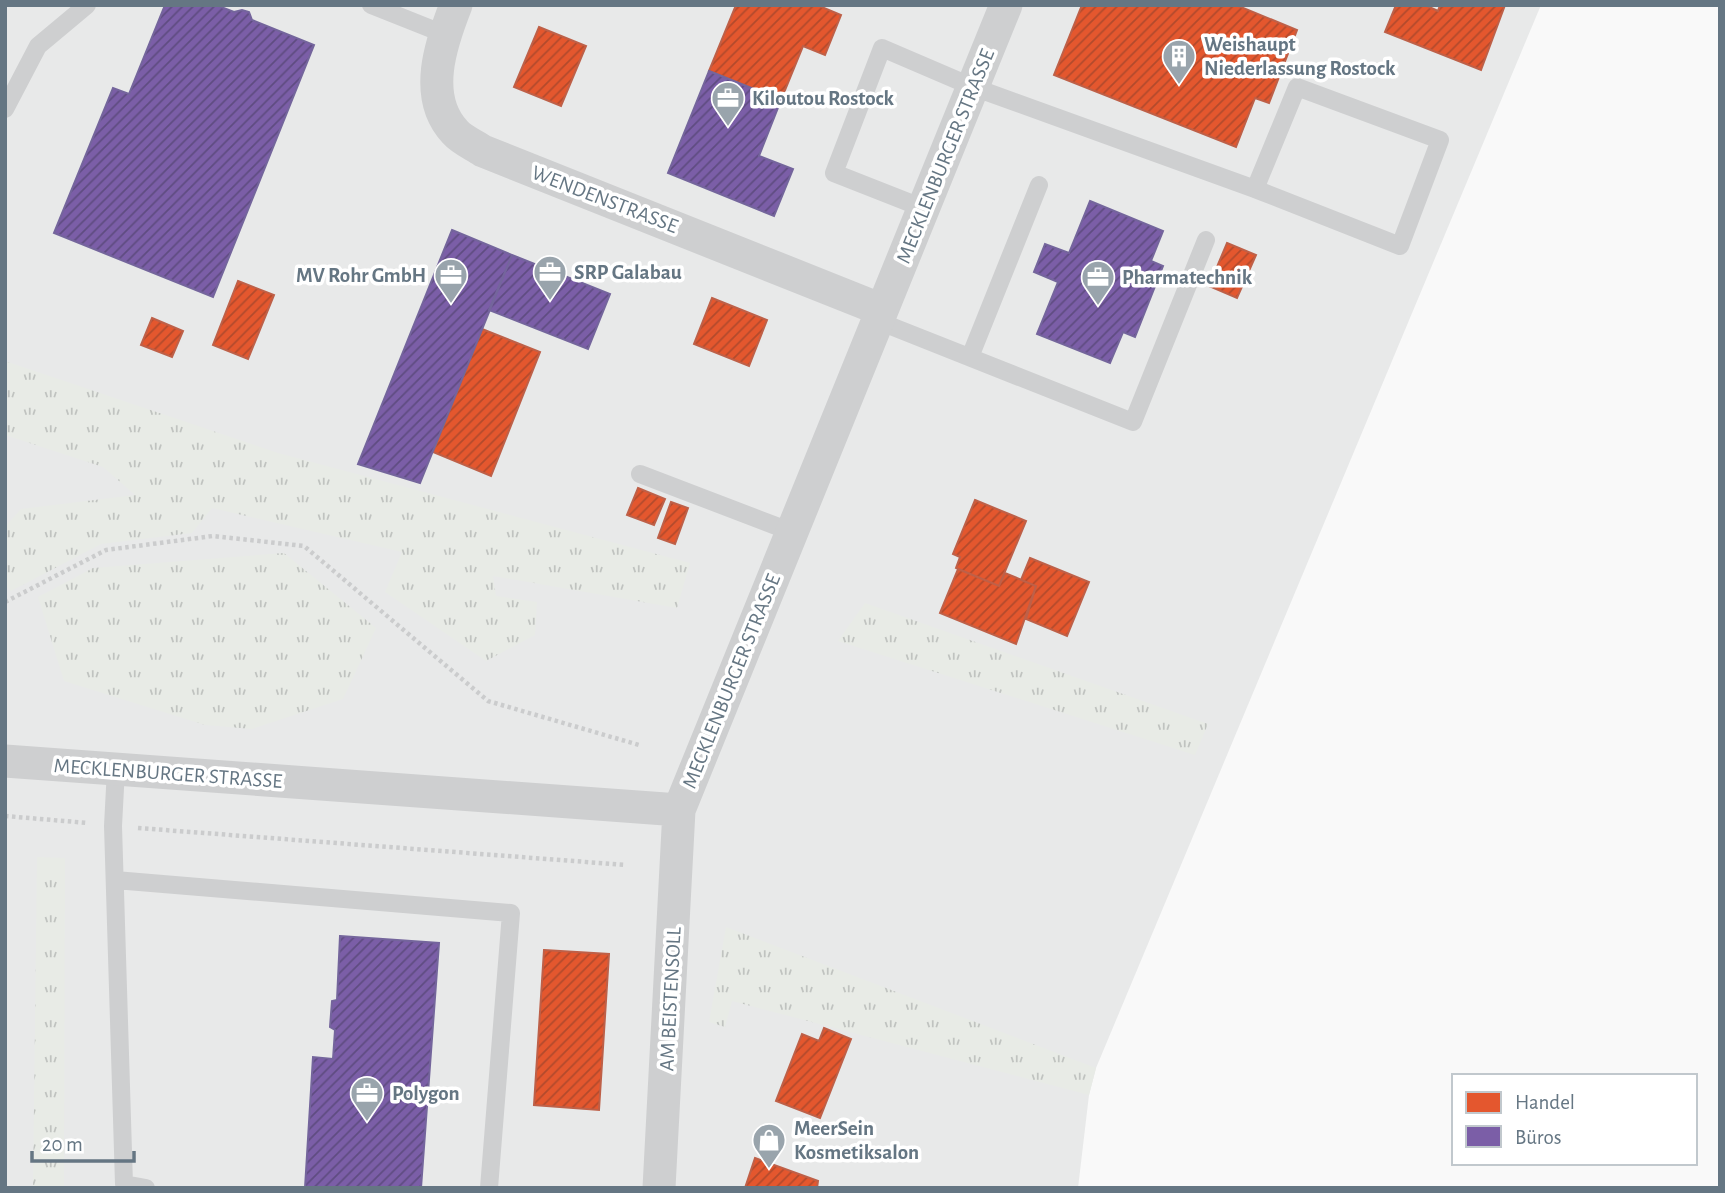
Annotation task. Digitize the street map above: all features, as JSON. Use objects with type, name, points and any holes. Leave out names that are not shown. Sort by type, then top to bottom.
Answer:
[{"type":"street","name":"MECKLENBURGER STRASSE","points":[[5,761],[679,810],[1006,5]]},
{"type":"street","name":"WENDENSTRASSE","points":[[450,20],[436,75],[440,106],[454,132],[483,151],[880,316]]},
{"type":"street","name":"AM BEISTENSOLL","points":[[659,1188],[679,810]]},
{"type":"lane","points":[[5,109],[38,46],[87,5]]},
{"type":"lane","points":[[371,5],[450,20]]},
{"type":"lane","points":[[923,208],[834,173],[882,48],[973,88],[1255,189],[1400,246],[1440,141],[1297,87],[1255,189]]},
{"type":"lane","points":[[970,357],[1039,186]]},
{"type":"lane","points":[[880,316],[970,357],[1133,422],[1206,240]]},
{"type":"lane","points":[[640,474],[792,531]]},
{"type":"lane","points":[[116,769],[113,825],[124,1184],[146,1188]]},
{"type":"lane","points":[[115,880],[511,913],[489,1188]]},
{"type":"path","points":[[5,602],[106,550],[213,536],[304,547],[488,701],[639,745]]},
{"type":"path","points":[[5,816],[626,865]]},
{"type":"shaded area","points":[[5,5],[1541,5],[1096,1068],[1089,1095],[1078,1188],[5,1188]]},
{"type":"green space","points":[[5,361],[278,453],[690,563],[677,608],[493,576],[496,596],[537,602],[535,635],[486,661],[385,592],[402,552],[212,508],[192,533],[101,544],[11,591],[5,585],[5,527],[21,509],[135,495],[103,467],[5,435]]},
{"type":"green space","points":[[284,553],[376,628],[343,699],[252,729],[205,725],[64,681],[38,597],[93,568]]},
{"type":"green space","points":[[865,603],[1208,724],[1195,755],[838,641]]},
{"type":"green space","points":[[37,857],[65,858],[64,1188],[33,1188]]},
{"type":"green space","points":[[726,927],[1096,1068],[1089,1095],[732,1001],[725,1027],[709,1022]]},
{"type":"building: Handel","points":[[736,5],[817,5],[841,15],[825,55],[803,46],[781,100],[709,71]]},
{"type":"building: Handel","name":"Weishaupt Niederlassung Rostock","points":[[1082,5],[1236,5],[1297,30],[1269,103],[1255,98],[1236,147],[1054,75]]},
{"type":"building: Handel","points":[[1396,5],[1425,5],[1438,11],[1440,5],[1505,5],[1481,70],[1385,32]]},
{"type":"building: Handel","points":[[539,27],[586,46],[561,106],[514,87]]},
{"type":"building: Handel","points":[[1227,243],[1256,255],[1237,298],[1209,286]]},
{"type":"building: Handel","points":[[238,281],[274,295],[248,359],[213,345]]},
{"type":"building: Handel","points":[[712,298],[767,320],[749,366],[694,344]]},
{"type":"building: Handel","points":[[152,318],[183,331],[172,357],[141,345]]},
{"type":"building: Handel","points":[[482,329],[540,352],[491,476],[433,452]]},
{"type":"building: Handel","points":[[638,488],[665,499],[654,525],[627,515]]},
{"type":"building: Handel","points":[[975,500],[1026,521],[999,586],[956,568],[960,557],[953,554]]},
{"type":"building: Handel","points":[[671,502],[688,508],[675,544],[658,538]]},
{"type":"building: Handel","points":[[1030,558],[1089,582],[1067,636],[1026,619],[1036,586],[1021,580]]},
{"type":"building: Handel","points":[[958,569],[999,586],[1005,573],[1036,586],[1016,644],[940,613]]},
{"type":"building: Handel","points":[[544,950],[609,954],[599,1110],[534,1105]]},
{"type":"building: Handel","points":[[824,1028],[851,1039],[820,1118],[776,1101],[802,1034],[819,1041]]},
{"type":"building: Handel","name":"MeerSein Kosmetiksalon","points":[[755,1158],[818,1181],[817,1188],[745,1188]]},
{"type":"building: Büros","points":[[165,5],[216,5],[234,12],[242,10],[249,12],[252,20],[314,45],[213,297],[54,233],[113,88],[129,94]]},
{"type":"building: Büros","name":"Kiloutou Rostock","points":[[709,71],[781,100],[759,156],[793,169],[774,216],[668,173]]},
{"type":"building: Büros","name":"Pharmatechnik","points":[[1090,201],[1163,231],[1151,261],[1163,266],[1135,337],[1123,332],[1110,363],[1037,334],[1058,282],[1034,272],[1045,244],[1069,253]]},
{"type":"building: Büros","points":[[452,230],[512,255],[420,483],[358,464]]},
{"type":"building: Büros","name":"SRP Galabau","points":[[512,255],[610,294],[588,349],[489,310]]},
{"type":"building: Büros","name":"Polygon","points":[[340,936],[439,943],[421,1188],[305,1188],[313,1057],[333,1059],[335,1030],[330,1027],[332,1001],[337,1000]]},
{"type":"place","name":"Weishaupt Niederlassung Rostock","points":[[1179,86]]},
{"type":"place","name":"Kiloutou Rostock","points":[[728,128]]},
{"type":"place","name":"SRP Galabau","points":[[550,302]]},
{"type":"place","name":"MV Rohr GmbH","points":[[451,305]]},
{"type":"place","name":"Pharmatechnik","points":[[1098,307]]},
{"type":"place","name":"Polygon","points":[[367,1123]]},
{"type":"place","name":"MeerSein Kosmetiksalon","points":[[769,1170]]}]
